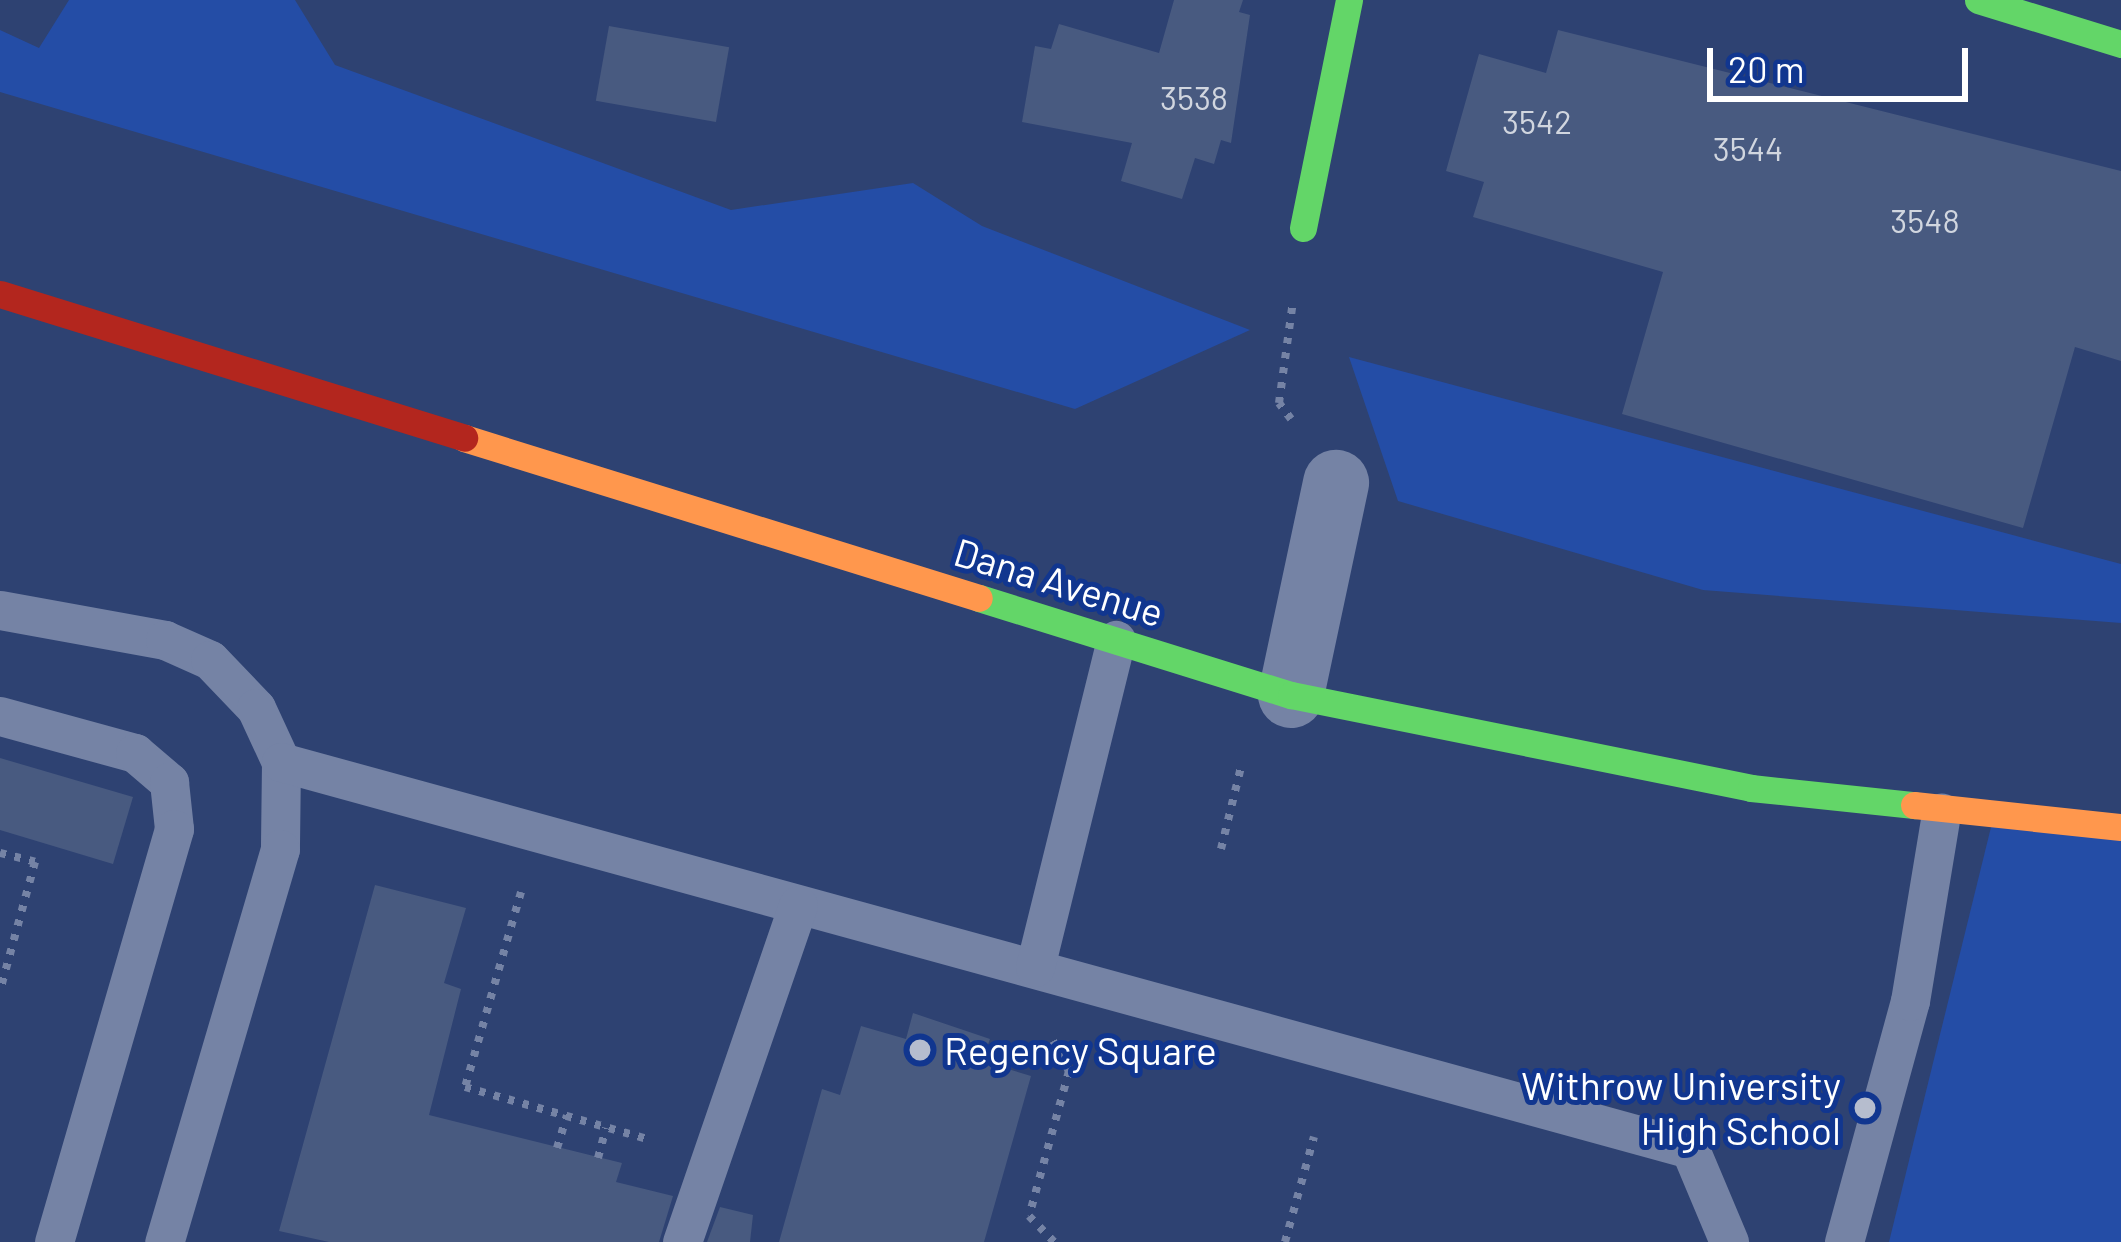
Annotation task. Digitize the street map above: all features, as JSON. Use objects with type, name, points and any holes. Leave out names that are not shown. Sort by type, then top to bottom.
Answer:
[{"type":"street","points":[[1303,228],[1349,0]]},
{"type":"street","points":[[1978,0],[2121,44]]},
{"type":"street","name":"Dana Avenue","points":[[0,294],[1291,694],[1518,747],[1941,813],[2121,827]]},
{"type":"street","points":[[1291,694],[1336,483]]},
{"type":"lane","points":[[0,610],[165,640],[210,661],[256,708],[281,762],[280,849],[164,1242]]},
{"type":"lane","points":[[1035,967],[1116,640]]},
{"type":"lane","points":[[0,716],[135,753],[169,782],[174,829],[54,1242]]},
{"type":"lane","points":[[281,762],[1690,1149],[1729,1242]]},
{"type":"lane","points":[[1844,1242],[1910,1001],[1941,813]]},
{"type":"lane","points":[[682,1242],[798,905]]},
{"type":"path","points":[[1303,228],[1279,403],[1336,483]]},
{"type":"path","points":[[0,853],[35,862],[0,991]]},
{"type":"path","points":[[527,870],[465,1087],[628,1134]]},
{"type":"path","points":[[0,950],[11,953]]},
{"type":"path","points":[[1054,1242],[1029,1216],[1069,1071]]},
{"type":"path","points":[[557,1148],[567,1116]]},
{"type":"path","points":[[598,1158],[606,1128]]},
{"type":"path","points":[[1285,1242],[1313,1137]]},
{"type":"shaded area","points":[[69,0],[295,0],[335,65],[731,210],[913,183],[982,226],[1250,330],[1075,409],[0,92],[0,30],[39,48]]},
{"type":"shaded area","points":[[1349,357],[2121,564],[2121,623],[1703,590],[1398,501]]},
{"type":"shaded area","points":[[1994,815],[2121,827],[2121,1242],[1889,1242]]},
{"type":"building","points":[[1174,0],[1243,0],[1239,12],[1250,15],[1231,143],[1221,140],[1214,164],[1195,158],[1182,199],[1121,181],[1132,143],[1022,122],[1035,46],[1051,49],[1059,24],[1159,53]]},
{"type":"building","points":[[609,26],[729,47],[716,122],[596,101]]},
{"type":"building","points":[[1558,30],[2121,171],[2121,361],[2075,347],[2023,528],[1622,414],[1663,272],[1473,217],[1484,182],[1446,171],[1479,54],[1546,73]]},
{"type":"building","points":[[0,758],[133,797],[113,864],[0,830]]},
{"type":"building","points":[[375,885],[466,908],[444,983],[461,989],[429,1115],[622,1163],[616,1182],[673,1196],[659,1242],[329,1242],[279,1231]]},
{"type":"building","points":[[913,1013],[990,1039],[982,1061],[1031,1076],[984,1242],[779,1242],[822,1089],[840,1095],[861,1026],[906,1039]]},
{"type":"building","points":[[720,1207],[753,1215],[750,1242],[707,1242]]},
{"type":"traffic: fast","points":[[1303,228],[1349,0]]},
{"type":"traffic: fast","points":[[1978,0],[2121,44]]},
{"type":"traffic: fast","points":[[979,598],[1291,695],[1751,788],[1914,805]]},
{"type":"traffic: slow","points":[[464,438],[979,598]]},
{"type":"traffic: slow","points":[[1914,805],[2121,827]]},
{"type":"traffic: jam","points":[[0,294],[464,438]]},
{"type":"place","name":"Regency Square","points":[[920,1050]]},
{"type":"place","name":"Withrow University High School","points":[[1865,1108]]}]
